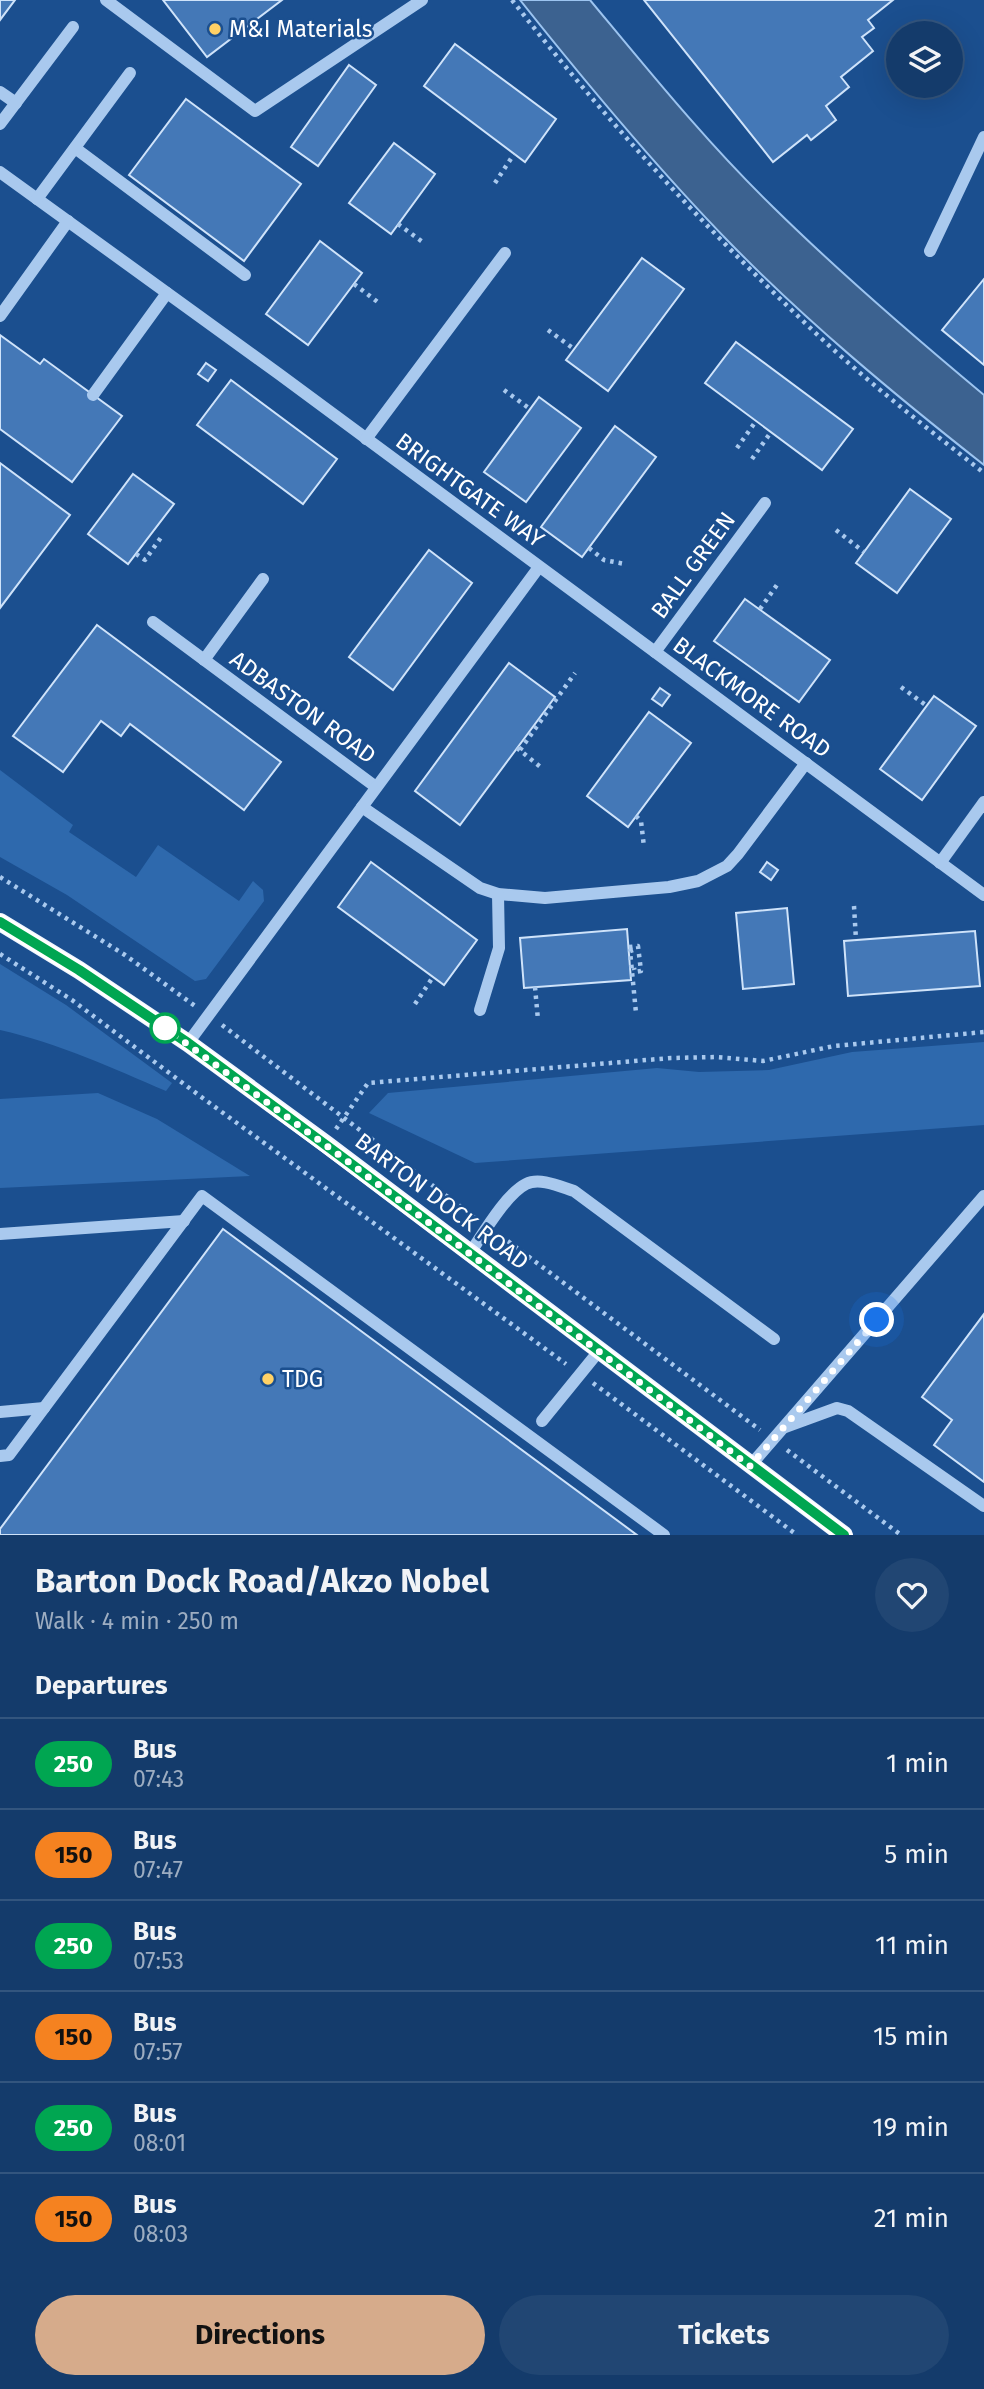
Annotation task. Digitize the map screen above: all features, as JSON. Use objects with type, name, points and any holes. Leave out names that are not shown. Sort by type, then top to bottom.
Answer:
[{"type":"main road","name":"BARTON DOCK ROAD","points":[[0,922],[79,970],[188,1043],[844,1535]]},
{"type":"street","points":[[106,0],[255,111],[422,0]]},
{"type":"street","points":[[115,0],[124,13]]},
{"type":"street","points":[[0,124],[73,27]]},
{"type":"street","points":[[37,199],[130,72]]},
{"type":"street","points":[[0,92],[16,103]]},
{"type":"street","points":[[930,251],[984,137]]},
{"type":"street","points":[[75,148],[246,275]]},
{"type":"street","name":"BRIGHTGATE WAY","points":[[2,178],[68,221],[539,567],[188,1043]]},
{"type":"street","points":[[0,316],[68,221]]},
{"type":"street","points":[[366,439],[505,253]]},
{"type":"street","points":[[93,395],[167,293]]},
{"type":"street","name":"BALL GREEN","points":[[655,652],[765,503]]},
{"type":"street","name":"BLACKMORE ROAD","points":[[539,567],[984,895]]},
{"type":"street","name":"ADBASTON ROAD","points":[[204,660],[263,579]]},
{"type":"street","name":"ADBASTON ROAD","points":[[153,622],[376,787]]},
{"type":"street","points":[[362,807],[463,878],[498,894],[545,898],[669,887],[698,881],[727,866],[806,763]]},
{"type":"street","points":[[940,863],[984,802]]},
{"type":"street","points":[[480,1010],[499,948],[498,894]]},
{"type":"street","points":[[470,1253],[511,1196],[527,1183],[548,1183],[574,1191],[774,1339]]},
{"type":"street","points":[[0,1455],[9,1455],[202,1196],[664,1535]]},
{"type":"street","points":[[750,1466],[984,1196]]},
{"type":"street","points":[[0,1234],[184,1221]]},
{"type":"street","points":[[542,1421],[599,1351]]},
{"type":"street","points":[[0,1412],[44,1408]]},
{"type":"street","points":[[781,1428],[837,1408],[848,1411],[984,1506]]},
{"type":"path","points":[[512,0],[634,148],[739,258],[802,321],[871,382],[984,473]]},
{"type":"path","points":[[495,183],[514,154]]},
{"type":"path","points":[[398,224],[424,243]]},
{"type":"path","points":[[354,284],[379,303]]},
{"type":"path","points":[[548,330],[574,349]]},
{"type":"path","points":[[504,390],[530,409]]},
{"type":"path","points":[[737,448],[756,421]]},
{"type":"path","points":[[752,459],[771,432]]},
{"type":"path","points":[[836,530],[864,552]]},
{"type":"path","points":[[136,554],[145,560],[162,536]]},
{"type":"path","points":[[589,548],[604,560],[625,565]]},
{"type":"path","points":[[760,609],[779,582]]},
{"type":"path","points":[[543,769],[518,749],[575,673]]},
{"type":"path","points":[[901,687],[927,706]]},
{"type":"path","points":[[636,816],[641,821],[644,847]]},
{"type":"path","points":[[0,877],[115,949],[179,994]]},
{"type":"path","points":[[854,906],[856,940]]},
{"type":"path","points":[[638,946],[641,971],[635,972],[631,949],[638,946]]},
{"type":"path","points":[[631,949],[636,1013]]},
{"type":"path","points":[[0,954],[72,1000],[796,1535]]},
{"type":"path","points":[[415,1004],[433,977]]},
{"type":"path","points":[[535,987],[538,1020]]},
{"type":"path","points":[[326,1144],[368,1083],[671,1058],[717,1057],[762,1061],[834,1046],[984,1032]]},
{"type":"path","points":[[238,1037],[468,1213]]},
{"type":"path","points":[[505,1238],[749,1423]]},
{"type":"path","points":[[812,1469],[901,1535]]},
{"type":"shaded area","points":[[520,0],[590,0],[679,106],[749,183],[850,280],[984,395],[984,465],[852,357],[728,241],[621,123]]},
{"type":"shaded area","points":[[0,770],[73,825],[69,832],[136,877],[158,845],[239,901],[253,881],[263,890],[264,901],[206,979],[195,981],[67,895],[0,857]]},
{"type":"shaded area","points":[[0,964],[66,1005],[172,1083],[166,1091],[64,1049],[0,1030]]},
{"type":"shaded area","points":[[984,1042],[984,1125],[475,1163],[369,1113],[388,1093],[657,1068],[699,1072],[769,1070],[852,1052]]},
{"type":"shaded area","points":[[98,1093],[157,1119],[250,1176],[0,1188],[0,1099]]},
{"type":"building","points":[[0,0],[15,0],[0,20]]},
{"type":"building","name":"M&I Materials","points":[[163,0],[282,0],[207,57]]},
{"type":"building","points":[[644,0],[893,0],[868,20],[874,28],[862,37],[873,51],[841,77],[849,87],[826,106],[836,120],[811,140],[807,135],[773,162]]},
{"type":"building","points":[[455,44],[556,119],[525,162],[424,86]]},
{"type":"building","points":[[349,65],[376,85],[318,166],[291,147]]},
{"type":"building","points":[[186,99],[301,184],[244,261],[129,175]]},
{"type":"building","points":[[394,143],[435,174],[391,234],[349,203]]},
{"type":"building","points":[[320,241],[362,273],[308,345],[266,314]]},
{"type":"building","points":[[642,258],[684,289],[608,391],[566,360]]},
{"type":"building","points":[[984,279],[984,365],[942,330]]},
{"type":"building","points":[[0,335],[40,364],[44,359],[122,416],[72,482],[0,429]]},
{"type":"building","points":[[736,342],[853,429],[822,470],[705,383]]},
{"type":"building","points":[[206,363],[216,370],[208,381],[198,374]]},
{"type":"building","points":[[231,380],[337,459],[303,504],[197,425]]},
{"type":"building","points":[[539,397],[581,428],[526,502],[484,472]]},
{"type":"building","points":[[615,426],[656,457],[582,557],[541,527]]},
{"type":"building","points":[[0,463],[70,515],[0,608]]},
{"type":"building","points":[[133,474],[174,504],[128,564],[88,534]]},
{"type":"building","points":[[910,489],[951,519],[897,593],[856,563]]},
{"type":"building","points":[[429,550],[472,583],[393,690],[349,657]]},
{"type":"building","points":[[745,599],[830,660],[799,702],[714,641]]},
{"type":"building","points":[[97,625],[281,762],[244,810],[130,724],[121,736],[101,721],[63,772],[13,736]]},
{"type":"building","points":[[509,663],[555,697],[460,825],[415,791]]},
{"type":"building","points":[[660,688],[670,695],[662,706],[652,699]]},
{"type":"building","points":[[934,696],[976,726],[922,800],[880,769]]},
{"type":"building","points":[[649,712],[691,743],[628,827],[587,796]]},
{"type":"building","points":[[371,862],[477,940],[444,985],[338,907]]},
{"type":"building","points":[[767,862],[778,870],[771,880],[760,872]]},
{"type":"building","points":[[787,908],[794,984],[743,989],[736,913]]},
{"type":"building","points":[[627,929],[631,980],[524,988],[520,938]]},
{"type":"building","points":[[975,931],[980,986],[848,996],[844,941]]},
{"type":"building","name":"TDG","points":[[223,1229],[637,1535],[0,1535],[0,1529]]},
{"type":"building","points":[[984,1314],[984,1482],[934,1445],[952,1420],[922,1397]]},
{"type":"bus line","name":"250","points":[[0,922],[79,970],[188,1043],[844,1535]]},
{"type":"place","name":"M&I Materials","points":[[215,29]]},
{"type":"place","name":"TDG","points":[[268,1379]]},
{"type":"route","points":[[165,1028],[346,1160],[750,1466],[877,1320]]}]
